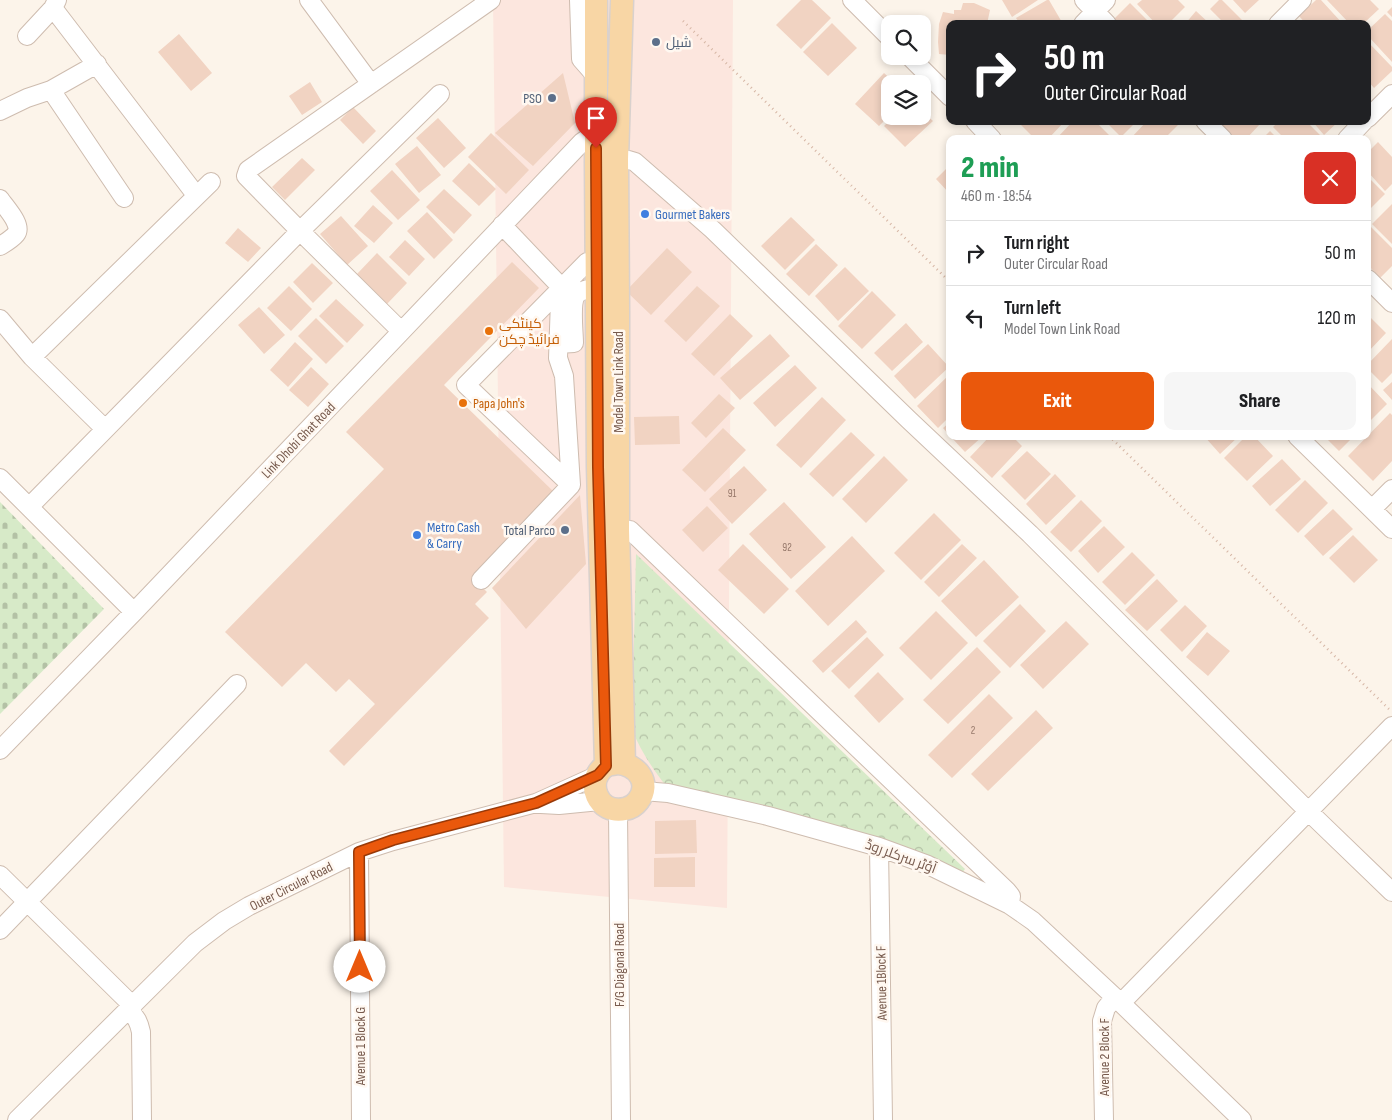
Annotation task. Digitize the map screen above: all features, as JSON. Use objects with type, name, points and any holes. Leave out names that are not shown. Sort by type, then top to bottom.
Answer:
[{"type":"main road","name":"Model Town Link Road","points":[[596,0],[595,75],[608,134]]},
{"type":"main road","name":"Model Town Link Road","points":[[609,768],[598,467],[597,262],[622,0]]},
{"type":"main road","name":"Model Town Link Road","points":[[607,160],[618,530],[609,768]]},
{"type":"main road","points":[[632,767],[639,774],[642,782],[642,791],[638,802],[629,808],[609,806],[595,789],[609,768],[632,767]]},
{"type":"street","points":[[309,0],[371,84]]},
{"type":"street","points":[[402,331],[246,176],[248,170],[491,0]]},
{"type":"street","points":[[580,0],[581,59],[595,75]]},
{"type":"street","points":[[852,0],[881,29]]},
{"type":"street","points":[[1282,20],[1302,0]]},
{"type":"street","points":[[27,36],[55,4],[97,64],[196,195]]},
{"type":"street","points":[[0,111],[27,98],[51,90],[97,64]]},
{"type":"street","points":[[918,65],[946,93]]},
{"type":"street","points":[[51,90],[124,198]]},
{"type":"street","points":[[29,507],[300,231],[440,94]]},
{"type":"street","points":[[1371,115],[1392,94]]},
{"type":"street","points":[[981,125],[989,135]]},
{"type":"street","points":[[1209,125],[1219,135]]},
{"type":"street","points":[[1351,135],[1360,125]]},
{"type":"street","name":"Link Dhobi Ghat Road","points":[[0,750],[582,142],[592,135],[608,134]]},
{"type":"street","points":[[607,160],[635,162],[712,230],[1030,534],[1392,892]]},
{"type":"street","points":[[32,357],[210,182]]},
{"type":"street","points":[[0,199],[18,228],[16,233],[0,246]]},
{"type":"street","points":[[481,580],[571,485],[564,376],[558,358],[559,291],[502,225]]},
{"type":"street","points":[[571,485],[466,385],[587,262],[597,262]]},
{"type":"street","points":[[1371,282],[1390,298]]},
{"type":"street","points":[[558,344],[574,343],[573,299],[585,289],[597,288]]},
{"type":"street","points":[[0,318],[32,357],[104,429]]},
{"type":"street","points":[[1301,440],[1392,529]]},
{"type":"street","points":[[570,467],[598,467]]},
{"type":"street","points":[[0,478],[134,612]]},
{"type":"street","points":[[1372,510],[1392,489]]},
{"type":"street","points":[[618,530],[630,530],[972,857],[1007,891],[1012,900],[1010,905]]},
{"type":"street","points":[[0,930],[237,684]]},
{"type":"street","name":"Avenue 2 Block F","points":[[1104,1120],[1102,1020],[1106,1008],[1118,1000],[1392,726]]},
{"type":"street","name":"Outer Circular Road","points":[[17,1120],[195,943],[224,921],[249,906],[359,852],[393,840],[536,803],[609,768]]},
{"type":"street","name":"آؤٹر سرکلر روڈ","points":[[642,791],[668,793],[768,816],[879,847],[928,865],[1010,905],[1033,921],[1242,1120]]},
{"type":"street","name":"Outer Circular Road","points":[[536,803],[609,806]]},
{"type":"street","name":"F/G Diagonal Road","points":[[609,806],[621,1120]]},
{"type":"street","name":"Avenue 1Block F","points":[[879,847],[883,1120]]},
{"type":"street","name":"Avenue 1 Block G","points":[[359,852],[361,1120]]},
{"type":"street","points":[[0,875],[131,1008],[140,1023],[142,1120]]},
{"type":"path","points":[[683,21],[946,278]]},
{"type":"path","points":[[1113,440],[1392,712]]},
{"type":"shaded area","points":[[493,0],[733,0],[727,908],[504,887]]},
{"type":"green space","points":[[0,502],[104,609],[0,714]]},
{"type":"green space","points":[[636,554],[965,869],[957,880],[666,786],[647,759],[632,730]]},
{"type":"building","points":[[801,0],[812,0],[831,18],[801,49],[776,25]]},
{"type":"building","points":[[1002,0],[1038,0],[1012,17]]},
{"type":"building","points":[[1049,0],[1061,20],[1017,20],[1016,18]]},
{"type":"building","points":[[1142,0],[1178,0],[1185,7],[1172,20],[1152,20],[1137,4]]},
{"type":"building","points":[[1219,0],[1222,0],[1242,20],[1221,20],[1210,9]]},
{"type":"building","points":[[1233,0],[1259,0],[1245,13]]},
{"type":"building","points":[[1316,0],[1321,0],[1339,20],[1302,20],[1299,16]]},
{"type":"building","points":[[1327,0],[1370,0],[1379,9],[1367,20],[1346,20]]},
{"type":"building","points":[[963,3],[974,3],[990,10],[988,20],[946,20],[946,55],[939,54],[939,24],[943,12],[954,14],[954,10],[961,10]]},
{"type":"building","points":[[1130,3],[1147,20],[1113,20]]},
{"type":"building","points":[[1392,7],[1392,17],[1387,12]]},
{"type":"building","points":[[1196,11],[1206,20],[1188,20]]},
{"type":"building","points":[[1385,14],[1392,21],[1392,62],[1371,39],[1371,27]]},
{"type":"building","points":[[832,23],[857,48],[828,76],[803,52]]},
{"type":"building","points":[[179,34],[212,73],[191,91],[158,52]]},
{"type":"building","points":[[1371,45],[1392,67],[1392,71],[1374,88],[1371,84]]},
{"type":"building","name":"PSO","points":[[563,73],[575,123],[533,166],[495,133]]},
{"type":"building","points":[[881,76],[881,124],[879,126],[855,104]]},
{"type":"building","points":[[310,82],[322,102],[302,115],[289,96]]},
{"type":"building","points":[[353,107],[376,131],[363,144],[340,120]]},
{"type":"building","points":[[438,118],[466,148],[444,168],[416,138]]},
{"type":"building","points":[[885,125],[929,125],[905,147]]},
{"type":"building","points":[[1021,125],[1061,125],[1052,135],[1031,135]]},
{"type":"building","points":[[1069,125],[1099,125],[1109,135],[1060,135]]},
{"type":"building","points":[[1109,125],[1133,125],[1123,135],[1119,135]]},
{"type":"building","points":[[1143,125],[1178,125],[1168,135],[1134,135]]},
{"type":"building","points":[[1222,125],[1259,125],[1250,135],[1232,135]]},
{"type":"building","points":[[1275,125],[1310,125],[1320,135],[1281,135],[1273,127]]},
{"type":"building","points":[[1315,125],[1335,125],[1324,135]]},
{"type":"building","points":[[1270,131],[1274,135],[1266,135]]},
{"type":"building","points":[[491,133],[529,170],[506,194],[468,157]]},
{"type":"building","points":[[1378,142],[1392,157],[1392,184],[1385,191],[1371,175],[1371,149]]},
{"type":"building","points":[[417,146],[441,175],[419,193],[395,164]]},
{"type":"building","points":[[302,158],[315,170],[285,200],[272,187]]},
{"type":"building","points":[[469,163],[496,189],[479,206],[452,181]]},
{"type":"building","points":[[946,169],[946,190],[936,179]]},
{"type":"building","points":[[392,170],[420,200],[398,220],[370,191]]},
{"type":"building","points":[[1371,180],[1385,194],[1371,208]]},
{"type":"building","points":[[444,189],[472,215],[454,234],[426,207]]},
{"type":"building","points":[[1392,204],[1392,244],[1372,224]]},
{"type":"building","points":[[373,205],[393,223],[374,243],[354,226]]},
{"type":"building","points":[[427,212],[453,240],[434,259],[407,231]]},
{"type":"building","points":[[341,216],[368,246],[347,265],[320,234]]},
{"type":"building","points":[[791,217],[815,240],[785,270],[761,246]]},
{"type":"building","points":[[1371,227],[1392,248],[1392,266],[1380,278],[1371,268]]},
{"type":"building","points":[[238,228],[261,248],[248,262],[225,243]]},
{"type":"building","points":[[405,240],[425,259],[409,276],[389,257]]},
{"type":"building","points":[[816,244],[838,265],[809,296],[786,274]]},
{"type":"building","points":[[667,248],[692,272],[651,315],[626,291]]},
{"type":"building","points":[[377,253],[407,283],[387,304],[357,274]]},
{"type":"building","name":"Metro Cash & Carry","points":[[512,262],[539,288],[444,385],[555,493],[473,578],[487,592],[475,604],[489,618],[344,766],[329,751],[375,704],[349,679],[336,692],[306,663],[282,687],[225,632],[384,469],[346,432]]},
{"type":"building","points":[[312,263],[333,283],[313,303],[293,282]]},
{"type":"building","points":[[845,267],[869,291],[838,321],[815,296]]},
{"type":"building","points":[[289,286],[312,309],[291,331],[267,308]]},
{"type":"building","points":[[697,286],[720,306],[686,342],[664,321]]},
{"type":"building","points":[[872,291],[896,315],[862,349],[838,326]]},
{"type":"building","points":[[336,299],[364,325],[347,343],[319,316]]},
{"type":"building","points":[[259,307],[285,335],[264,354],[238,325]]},
{"type":"building","points":[[730,314],[753,336],[714,376],[691,354]]},
{"type":"building","points":[[316,318],[344,346],[326,364],[298,336]]},
{"type":"building","points":[[1371,318],[1386,333],[1371,349]]},
{"type":"building","points":[[906,323],[923,342],[892,371],[874,353]]},
{"type":"building","points":[[770,334],[790,356],[740,400],[720,378]]},
{"type":"building","points":[[1392,339],[1392,373],[1382,383],[1371,372],[1371,361]]},
{"type":"building","points":[[295,342],[313,359],[288,387],[270,370]]},
{"type":"building","points":[[928,344],[946,364],[946,370],[915,399],[894,376]]},
{"type":"building","points":[[795,365],[817,388],[775,427],[753,403]]},
{"type":"building","points":[[311,367],[329,384],[308,407],[289,390]]},
{"type":"building","points":[[946,378],[946,420],[938,428],[917,406]]},
{"type":"building","points":[[1392,382],[1392,400],[1383,390]]},
{"type":"building","points":[[1371,387],[1387,404],[1371,420]]},
{"type":"building","points":[[719,394],[735,408],[706,438],[691,423]]},
{"type":"building","points":[[822,397],[846,420],[801,468],[776,445]]},
{"type":"building","points":[[1390,413],[1392,415],[1392,461],[1373,481],[1348,456],[1364,440],[1371,440],[1371,432]]},
{"type":"building","points":[[679,416],[680,444],[635,445],[634,417]]},
{"type":"building","points":[[723,428],[746,450],[705,492],[682,470]]},
{"type":"building","points":[[851,432],[875,455],[833,497],[809,474]]},
{"type":"building","points":[[954,440],[978,440],[965,452]]},
{"type":"building","points":[[986,440],[1016,440],[1022,446],[992,478],[970,457]]},
{"type":"building","points":[[1208,440],[1235,440],[1220,454]]},
{"type":"building","points":[[1242,440],[1258,440],[1273,456],[1247,481],[1224,458]]},
{"type":"building","points":[[1328,440],[1350,440],[1339,451]]},
{"type":"building","points":[[1027,451],[1051,474],[1025,500],[1001,476]]},
{"type":"building","points":[[884,456],[908,480],[866,523],[842,499]]},
{"type":"building","points":[[1282,459],[1301,479],[1270,506],[1252,486]]},
{"type":"building","points":[[744,466],[767,490],[732,524],[709,499]]},
{"type":"building","points":[[1055,474],[1076,496],[1046,525],[1026,504]]},
{"type":"building","points":[[1305,480],[1328,503],[1298,533],[1275,510]]},
{"type":"building","name":"Total Parco","points":[[580,495],[586,564],[526,629],[492,588]]},
{"type":"building","points":[[1081,500],[1102,521],[1071,552],[1050,532]]},
{"type":"building","points":[[784,502],[826,547],[791,579],[749,534]]},
{"type":"building","points":[[707,506],[728,528],[703,552],[682,530]]},
{"type":"building","points":[[1333,509],[1353,529],[1323,556],[1304,536]]},
{"type":"building","points":[[934,513],[961,540],[921,580],[894,553]]},
{"type":"building","points":[[1104,526],[1125,547],[1098,573],[1078,551]]},
{"type":"building","points":[[1353,535],[1378,560],[1354,583],[1329,558]]},
{"type":"building","points":[[852,536],[885,571],[828,626],[795,591]]},
{"type":"building","points":[[743,544],[789,589],[764,614],[718,570]]},
{"type":"building","points":[[962,544],[977,558],[939,597],[924,582]]},
{"type":"building","points":[[1132,552],[1155,575],[1125,605],[1102,582]]},
{"type":"building","points":[[984,560],[1019,597],[976,637],[941,601]]},
{"type":"building","points":[[1157,579],[1178,601],[1147,631],[1125,610]]},
{"type":"building","points":[[1020,604],[1046,631],[1010,668],[983,641]]},
{"type":"building","points":[[1185,605],[1207,626],[1182,652],[1160,630]]},
{"type":"building","points":[[936,611],[968,643],[931,680],[899,648]]},
{"type":"building","points":[[856,620],[867,632],[823,673],[812,661]]},
{"type":"building","points":[[1066,621],[1089,644],[1043,689],[1020,665]]},
{"type":"building","points":[[1207,632],[1230,651],[1208,676],[1186,657]]},
{"type":"building","points":[[867,637],[884,655],[849,689],[831,671]]},
{"type":"building","points":[[977,647],[1001,672],[948,724],[923,700]]},
{"type":"building","points":[[878,672],[904,699],[879,723],[854,696]]},
{"type":"building","points":[[989,694],[1013,718],[952,778],[928,755]]},
{"type":"building","points":[[1036,710],[1053,728],[988,791],[971,774]]},
{"type":"building","points":[[696,820],[697,853],[655,854],[655,821]]},
{"type":"building","points":[[695,857],[695,887],[654,887],[654,858]]},
{"type":"place","name":"شیل","points":[[656,42]]},
{"type":"place","name":"PSO","points":[[552,98]]},
{"type":"place","name":"Gourmet Bakers","points":[[645,214]]},
{"type":"place","name":"کینٹکی فرائیڈ چکن","points":[[489,331]]},
{"type":"place","name":"Papa John's","points":[[463,403]]},
{"type":"place","name":"Total Parco","points":[[565,530]]},
{"type":"place","name":"Metro Cash & Carry","points":[[417,535]]},
{"type":"route","points":[[360,967],[359,852],[393,840],[536,803],[598,775],[606,766],[598,467],[596,148]]}]
